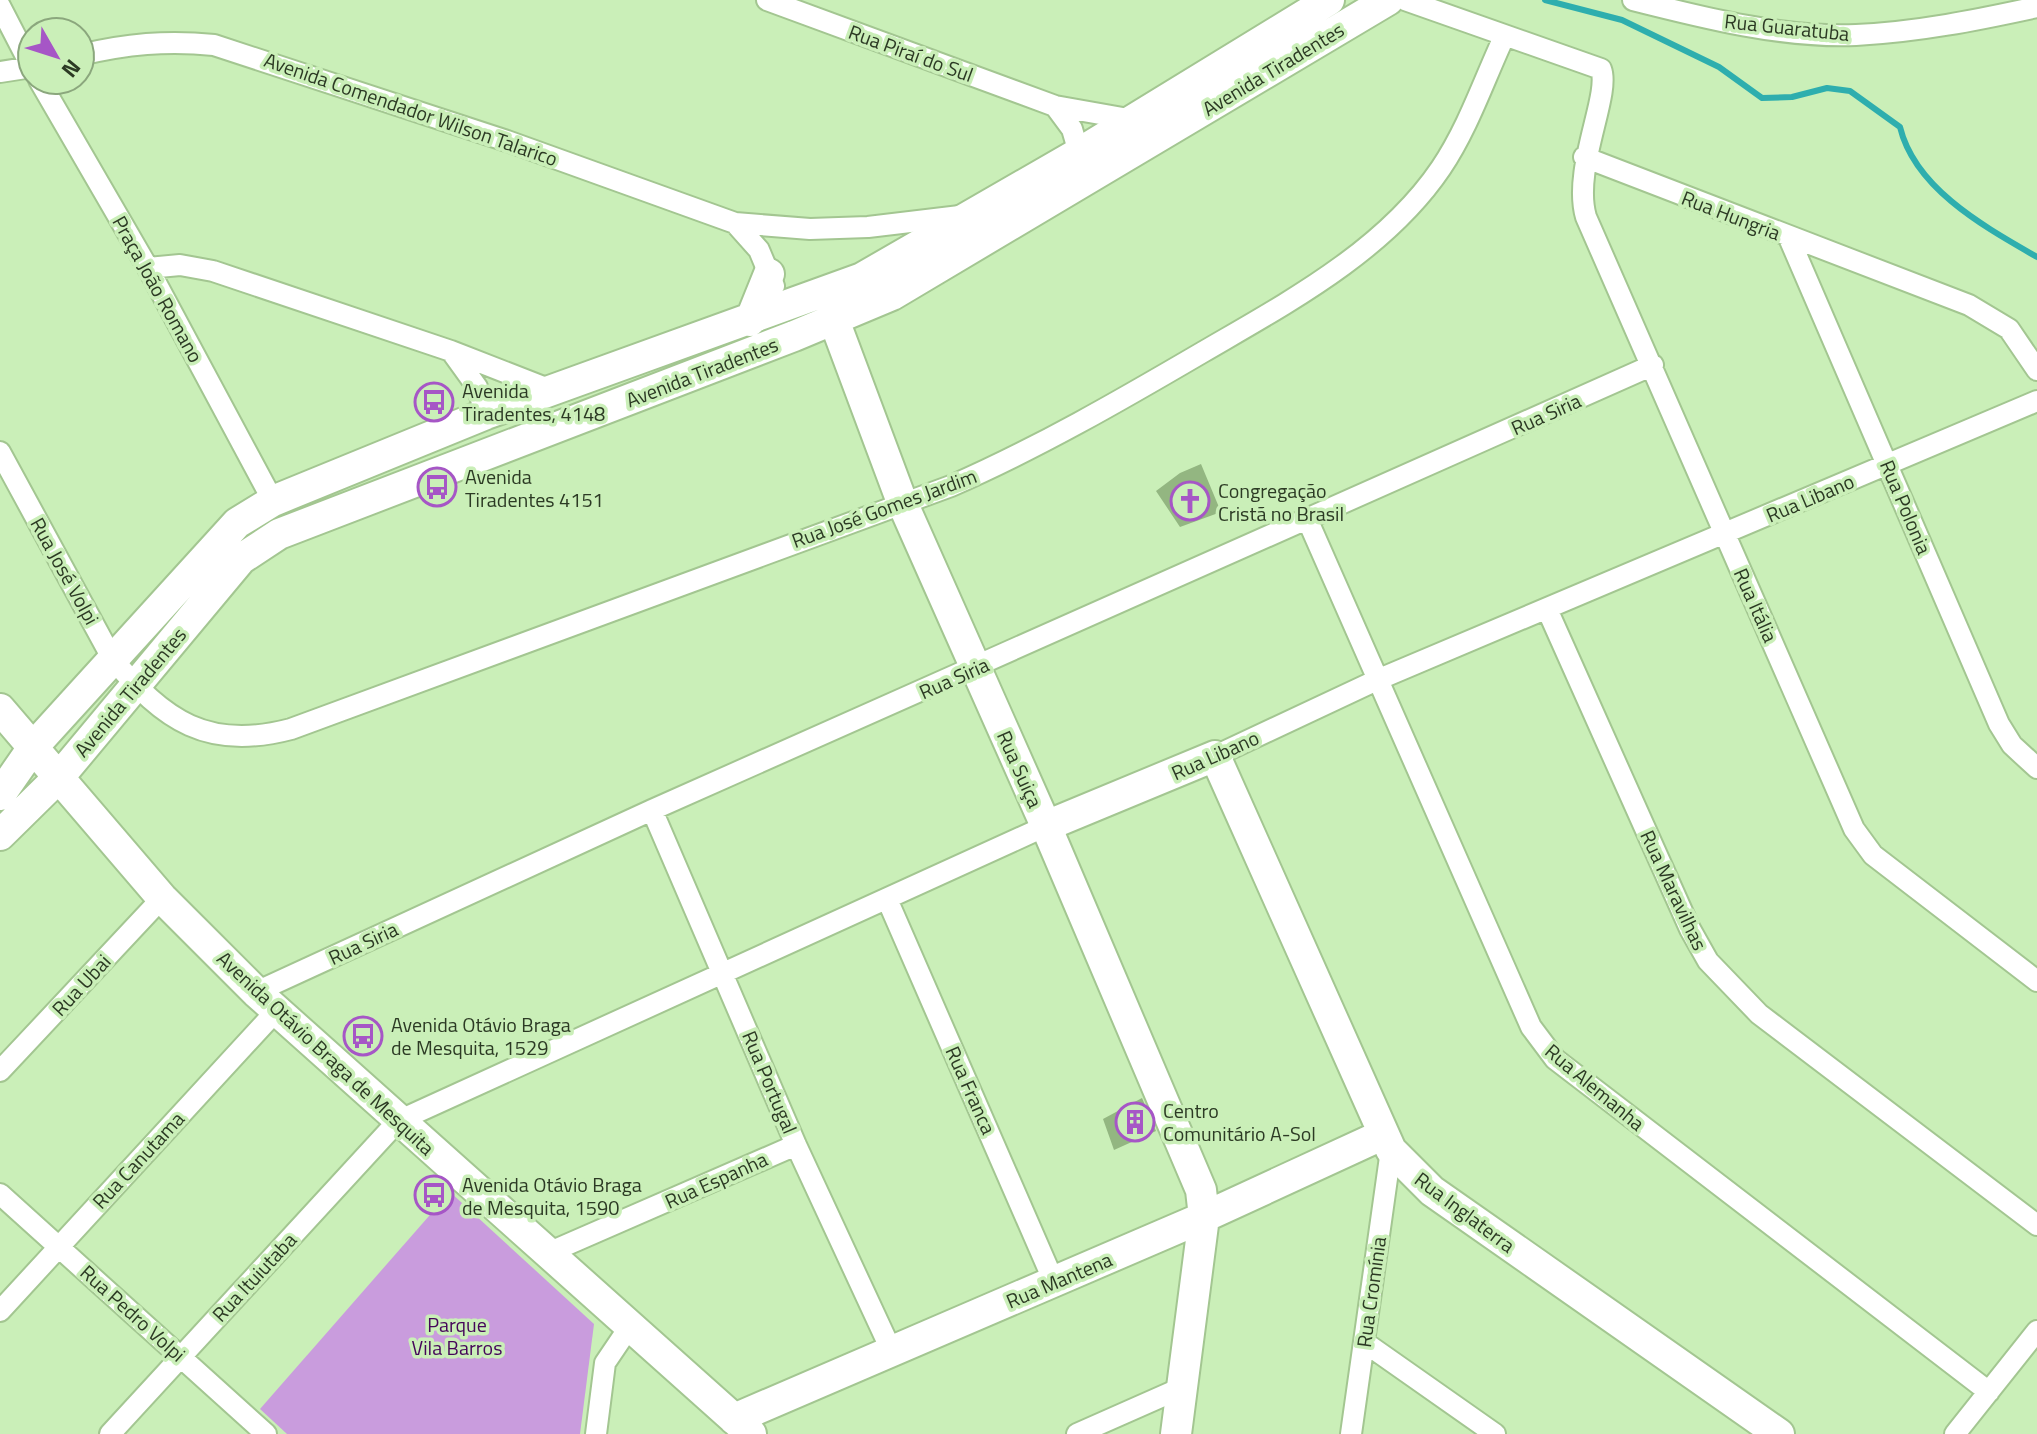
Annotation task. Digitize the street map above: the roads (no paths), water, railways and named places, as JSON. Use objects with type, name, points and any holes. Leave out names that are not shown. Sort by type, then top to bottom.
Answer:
[{"type":"main road","name":"Avenida Tiradentes","points":[[0,835],[60,776],[241,559],[279,534],[788,323],[1134,120],[1301,10],[1329,0]]},
{"type":"main road","name":"Avenida Tiradentes","points":[[0,795],[34,746],[237,523],[273,501],[486,414],[750,321],[788,323],[834,320],[904,288],[1388,0]]},
{"type":"main road","points":[[750,321],[769,274]]},
{"type":"main road","name":"Rua Suiça","points":[[834,320],[902,502],[1196,1174],[1204,1217],[1176,1434]]},
{"type":"main road","name":"Avenida Otávio Braga de Mesquita","points":[[0,709],[162,898],[266,1001],[743,1427]]},
{"type":"main road","name":"Rua Libano","points":[[1046,826],[1215,756]]},
{"type":"main road","name":"Rua Inglaterra","points":[[1215,756],[1386,1142],[1432,1191],[1779,1434]]},
{"type":"main road","name":"Rua Mantena","points":[[743,1427],[892,1352],[1386,1142]]},
{"type":"street","name":"Rua Piraí do Sul","points":[[767,0],[1055,106],[1134,120]]},
{"type":"street","points":[[1405,0],[1601,69],[1603,83],[1584,157]]},
{"type":"street","name":"Rua Guaratuba","points":[[1633,0],[1742,24],[1832,35],[1943,28],[2037,7]]},
{"type":"street","points":[[0,6],[16,36]]},
{"type":"street","name":"Rua José Gomes Jardim","points":[[135,686],[162,710],[192,729],[220,736],[260,738],[319,720],[1002,463],[1130,395],[1277,309],[1350,260],[1404,210],[1442,167],[1504,37]]},
{"type":"street","name":"Avenida Comendador Wilson Talarico","points":[[96,51],[134,43],[176,41],[214,45],[507,141],[735,223],[779,228],[839,228],[972,214]]},
{"type":"street","name":"Praça João Romano","points":[[48,96],[148,268],[273,501]]},
{"type":"street","points":[[1055,106],[1072,129],[1079,153]]},
{"type":"street","name":"Rua Hungria","points":[[1584,157],[1969,305],[2009,329],[2037,370]]},
{"type":"street","name":"Rua Itália","points":[[1584,157],[1582,194],[1586,217],[1862,843],[2037,981]]},
{"type":"street","points":[[735,223],[759,250],[788,323]]},
{"type":"street","name":"Rua Polonia","points":[[1789,238],[1999,724],[2012,745],[2037,768]]},
{"type":"street","points":[[148,268],[180,265],[213,271],[451,351],[551,390]]},
{"type":"street","points":[[451,351],[477,387],[486,414]]},
{"type":"street","name":"Rua Siria","points":[[266,1001],[652,810],[1308,521],[1653,365]]},
{"type":"street","name":"Rua Libano","points":[[1215,756],[1377,680],[2037,401]]},
{"type":"street","name":"Rua José Volpi","points":[[0,452],[112,658],[135,686]]},
{"type":"street","name":"Rua Alemanha","points":[[1308,521],[1531,1027],[1555,1059],[1989,1392]]},
{"type":"street","name":"Rua Maravilhas","points":[[1547,609],[1690,929],[1708,961],[1759,1014],[2037,1225]]},
{"type":"street","name":"Rua Portugal","points":[[652,810],[796,1145],[892,1352]]},
{"type":"street","name":"Rua Libano","points":[[398,1121],[1046,826]]},
{"type":"street","name":"Rua Ubai","points":[[0,1071],[162,898]]},
{"type":"street","name":"Rua Franca","points":[[887,899],[1054,1282]]},
{"type":"street","name":"Rua Canutama","points":[[0,1311],[59,1246],[266,1001]]},
{"type":"street","name":"Rua Ituiutaba","points":[[110,1434],[398,1121]]},
{"type":"street","name":"Rua Cromínia","points":[[1351,1434],[1386,1142]]},
{"type":"street","name":"Rua Espanha","points":[[548,1253],[796,1145]]},
{"type":"street","name":"Rua Pedro Volpi","points":[[0,1194],[266,1434]]},
{"type":"street","points":[[596,1434],[605,1363],[630,1326]]},
{"type":"street","points":[[1955,1434],[2037,1331]]},
{"type":"street","points":[[1364,1342],[1495,1434]]},
{"type":"street","points":[[1077,1434],[1181,1388]]},
{"type":"waterway","points":[[1545,0],[1622,20],[1719,67],[1762,98],[1792,97],[1827,88],[1850,91],[1900,127],[1920,169],[1955,204],[2037,257]]},
{"type":"place","name":"Avenida Tiradentes, 4148","points":[[434,402]]},
{"type":"place","name":"Avenida Tiradentes 4151","points":[[437,487]]},
{"type":"place","name":"Congregação Cristã no Brasil","points":[[1190,501]]},
{"type":"place","name":"Avenida Otávio Braga de Mesquita, 1529","points":[[363,1036]]},
{"type":"place","name":"Centro Comunitário A-Sol","points":[[1135,1122]]},
{"type":"place","name":"Avenida Otávio Braga de Mesquita, 1590","points":[[434,1195]]},
{"type":"park label","name":"Parque Vila Barros","points":[[457,1336]]}]
